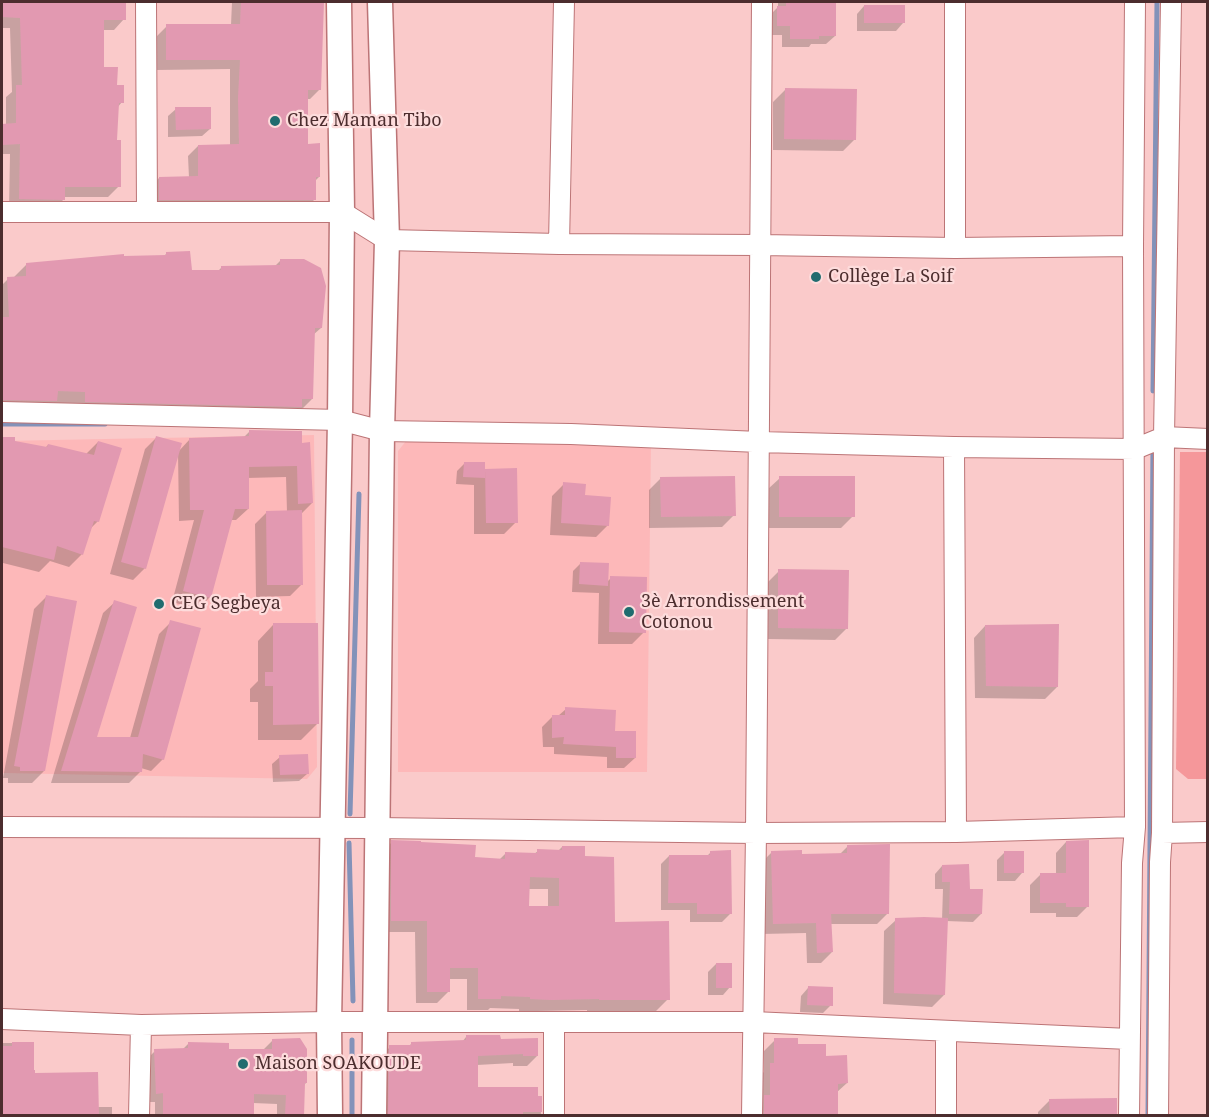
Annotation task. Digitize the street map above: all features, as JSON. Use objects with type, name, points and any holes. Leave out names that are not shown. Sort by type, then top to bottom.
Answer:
[{"type":"street","points":[[146,2],[147,212]]},
{"type":"street","points":[[330,1116],[329,1022],[342,212],[339,2]]},
{"type":"street","points":[[374,1116],[382,431],[387,240],[380,2]]},
{"type":"street","points":[[558,244],[564,2]]},
{"type":"street","points":[[752,1116],[762,2]]},
{"type":"street","points":[[956,2],[956,248]]},
{"type":"street","points":[[1129,1116],[1132,862],[1135,827],[1133,246],[1135,2]]},
{"type":"street","points":[[1158,1116],[1164,437],[1171,2]]},
{"type":"street","points":[[2,212],[342,212],[387,240],[956,248],[1133,246]]},
{"type":"street","points":[[2,412],[340,420],[382,431],[571,434],[954,447],[1135,449],[1164,437],[1208,439]]},
{"type":"street","points":[[954,447],[956,832]]},
{"type":"street","points":[[2,827],[377,828],[756,833],[956,832],[1135,827]]},
{"type":"street","points":[[1162,833],[1208,832]]},
{"type":"street","points":[[2,1019],[141,1025],[329,1022],[753,1022],[1129,1039]]},
{"type":"street","points":[[554,1022],[554,1116]]},
{"type":"street","points":[[139,1116],[141,1025]]},
{"type":"street","points":[[946,1032],[946,1116]]},
{"type":"shaded area","name":"CEG Segbeya","points":[[314,435],[317,767],[307,779],[2,773],[2,441]]},
{"type":"shaded area","points":[[411,435],[651,442],[647,772],[398,772],[398,451]]},
{"type":"shaded area","points":[[1180,452],[1207,452],[1207,779],[1188,779],[1176,769]]},
{"type":"building","points":[[2,2],[126,2],[126,20],[104,20],[104,67],[118,67],[117,85],[124,85],[124,103],[119,103],[117,140],[121,140],[121,187],[65,187],[65,200],[19,199],[20,144],[2,145],[2,124],[16,123],[16,85],[22,85],[20,18],[2,17]]},
{"type":"building","points":[[241,2],[324,2],[321,90],[308,90],[308,144],[320,143],[320,177],[316,177],[316,200],[159,200],[159,177],[198,176],[198,145],[239,144],[240,60],[166,60],[166,24],[240,24]]},
{"type":"building","points":[[786,2],[836,2],[836,36],[819,36],[819,39],[790,39],[790,26],[777,26],[777,6],[786,6]]},
{"type":"building","points":[[864,5],[905,5],[905,23],[864,23]]},
{"type":"building","points":[[785,88],[857,89],[856,140],[784,139]]},
{"type":"building","points":[[175,107],[211,107],[211,129],[176,130]]},
{"type":"building","points":[[190,251],[192,270],[221,270],[221,266],[280,265],[280,259],[304,259],[321,268],[326,286],[322,328],[315,328],[313,399],[302,399],[302,407],[85,402],[85,392],[58,391],[57,401],[2,400],[2,317],[9,317],[7,277],[26,276],[26,263],[124,254],[124,256],[166,255],[166,252]]},
{"type":"building","points":[[249,430],[302,431],[302,443],[310,442],[313,503],[298,504],[297,466],[249,467],[249,509],[235,509],[211,598],[183,591],[204,510],[190,510],[189,438],[249,436]]},
{"type":"building","points":[[156,436],[182,443],[146,569],[121,562]]},
{"type":"building","points":[[2,437],[15,437],[15,441],[47,447],[48,444],[94,455],[98,441],[122,448],[99,522],[94,521],[83,555],[57,546],[54,560],[2,547]]},
{"type":"building","points":[[464,462],[485,462],[485,478],[463,477]]},
{"type":"building","points":[[517,468],[518,523],[486,523],[485,469]]},
{"type":"building","points":[[735,476],[736,516],[661,517],[660,477]]},
{"type":"building","points":[[779,476],[855,476],[855,517],[779,517]]},
{"type":"building","points":[[563,482],[586,484],[585,495],[611,497],[609,526],[561,523]]},
{"type":"building","points":[[302,510],[303,585],[267,585],[266,511]]},
{"type":"building","points":[[580,562],[609,563],[608,586],[579,584]]},
{"type":"building","points":[[778,569],[849,570],[848,629],[778,628]]},
{"type":"building","points":[[610,576],[647,577],[646,633],[609,632]]},
{"type":"building","points":[[46,595],[77,601],[45,771],[20,771],[20,767],[14,766]]},
{"type":"building","points":[[114,600],[137,607],[97,737],[138,737],[170,620],[201,628],[164,760],[143,754],[142,772],[61,771]]},
{"type":"building","points":[[273,623],[318,623],[319,724],[273,725],[273,686],[265,686],[265,672],[273,672]]},
{"type":"building","points":[[1059,624],[1058,687],[986,686],[985,625]]},
{"type":"building","points":[[565,707],[616,710],[615,731],[636,731],[636,758],[616,758],[616,747],[563,744],[564,737],[552,738],[552,715],[565,715]]},
{"type":"building","points":[[308,754],[309,774],[280,775],[279,755]]},
{"type":"building","points":[[391,840],[476,845],[475,857],[505,859],[505,852],[537,853],[537,849],[562,850],[562,846],[585,846],[585,856],[614,857],[615,922],[669,921],[670,1000],[551,1000],[501,996],[501,999],[478,999],[478,968],[450,968],[450,992],[427,992],[427,921],[391,921]],"holes":[[[530,877],[559,878],[559,906],[529,906]]]},
{"type":"building","points":[[1089,840],[1089,907],[1066,907],[1066,903],[1040,903],[1040,873],[1066,873],[1066,841]]},
{"type":"building","points":[[890,844],[889,914],[831,914],[833,952],[817,953],[816,923],[773,924],[771,851],[802,850],[802,854],[847,853],[847,845]]},
{"type":"building","points":[[731,850],[732,914],[697,914],[697,903],[668,903],[669,855],[710,855],[710,851]]},
{"type":"building","points":[[1004,851],[1024,851],[1024,873],[1004,873]]},
{"type":"building","points":[[969,864],[970,889],[983,889],[982,914],[949,914],[950,882],[942,882],[942,865]]},
{"type":"building","points":[[895,918],[948,918],[945,995],[894,993]]},
{"type":"building","points":[[716,963],[732,963],[732,988],[716,988]]},
{"type":"building","points":[[808,986],[833,987],[833,1006],[807,1005]]},
{"type":"building","points":[[466,1035],[500,1035],[501,1039],[538,1038],[538,1056],[523,1056],[523,1054],[478,1056],[478,1087],[538,1087],[538,1096],[542,1096],[542,1112],[523,1112],[523,1116],[388,1116],[389,1045],[466,1040]]},
{"type":"building","points":[[300,1038],[307,1049],[304,1116],[285,1116],[286,1095],[254,1094],[254,1116],[163,1116],[163,1093],[156,1094],[154,1049],[188,1048],[188,1042],[229,1043],[229,1049],[272,1049],[272,1039]]},
{"type":"building","points":[[774,1038],[798,1038],[798,1044],[826,1044],[826,1056],[847,1055],[848,1083],[838,1084],[838,1116],[764,1116],[764,1095],[770,1095],[770,1063],[774,1063]]},
{"type":"building","points":[[12,1042],[34,1042],[35,1073],[98,1072],[99,1116],[2,1116],[2,1046],[12,1046]]},
{"type":"building","points":[[1117,1098],[1117,1116],[1050,1116],[1049,1099]]},
{"type":"waterway","points":[[1153,391],[1157,2]]},
{"type":"waterway","points":[[2,424],[105,424]]},
{"type":"waterway","points":[[1148,1116],[1153,445]]},
{"type":"waterway","points":[[350,814],[359,494]]},
{"type":"waterway","points":[[349,843],[353,1001]]},
{"type":"waterway","points":[[352,1040],[352,1116]]},
{"type":"place","name":"Chez Maman Tibo","points":[[275,121]]},
{"type":"place","name":"Collège La Soif","points":[[816,277]]},
{"type":"place","name":"CEG Segbeya","points":[[159,604]]},
{"type":"place","name":"3è Arrondissement Cotonou","points":[[629,612]]},
{"type":"place","name":"Maison SOAKOUDE","points":[[243,1064]]}]
